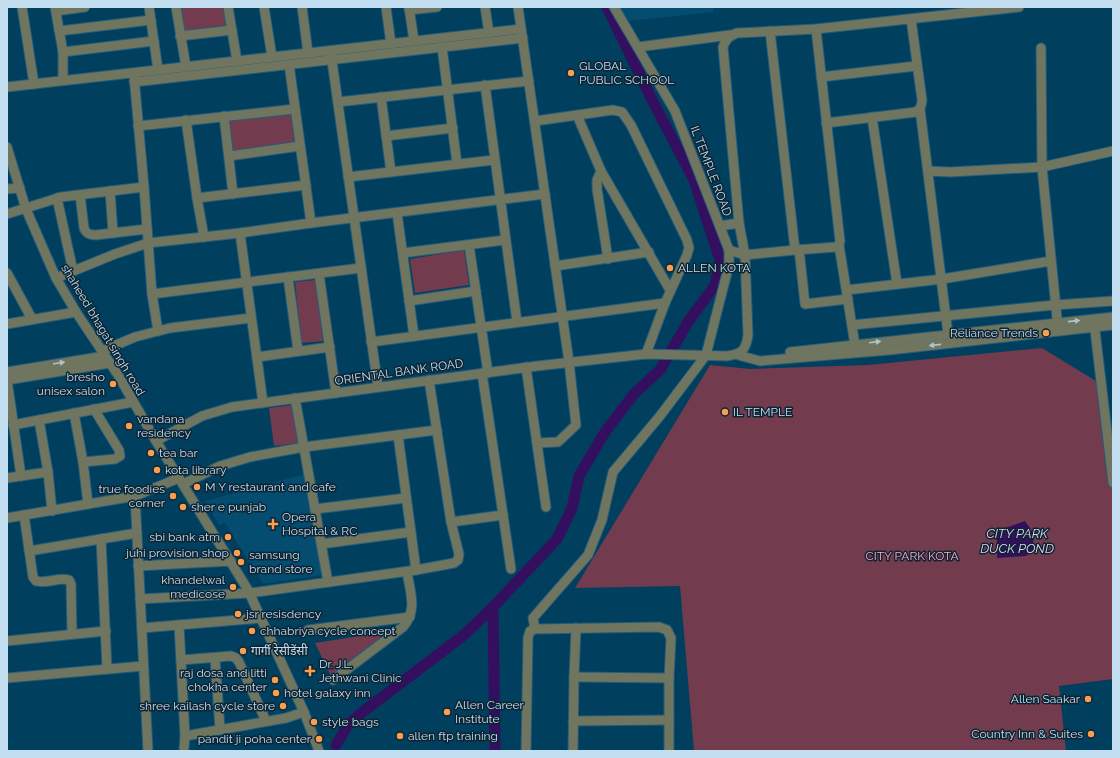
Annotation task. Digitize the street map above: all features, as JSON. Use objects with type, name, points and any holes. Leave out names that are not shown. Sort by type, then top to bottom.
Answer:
[{"type":"street","points":[[22,7],[34,84]]},
{"type":"street","points":[[63,80],[63,52],[55,9],[85,7]]},
{"type":"street","points":[[149,7],[158,70]]},
{"type":"street","points":[[176,7],[186,67]]},
{"type":"street","points":[[228,7],[237,61]]},
{"type":"street","points":[[264,7],[272,57]]},
{"type":"street","points":[[302,7],[308,53]]},
{"type":"street","points":[[386,7],[391,44]]},
{"type":"street","points":[[414,41],[409,9],[437,7]]},
{"type":"street","points":[[485,7],[488,33]]},
{"type":"street","points":[[518,7],[569,362],[576,425],[558,442],[537,443]]},
{"type":"street","name":"IL TEMPLE ROAD","points":[[614,7],[675,111],[729,250],[730,259],[728,273],[706,356]]},
{"type":"street","points":[[638,47],[738,33],[816,29],[1019,7]]},
{"type":"street","points":[[911,19],[916,66],[922,100],[920,109],[948,334]]},
{"type":"street","points":[[59,31],[151,20]]},
{"type":"street","points":[[816,29],[840,241],[839,245],[855,344]]},
{"type":"street","points":[[180,36],[232,30]]},
{"type":"street","points":[[770,31],[805,304],[897,284],[942,279],[1051,261]]},
{"type":"street","points":[[7,87],[63,80],[134,77],[288,64],[414,41],[488,33],[522,34]]},
{"type":"street","points":[[134,77],[158,70],[308,53],[331,55],[442,47],[522,34]]},
{"type":"street","points":[[730,35],[723,47],[739,223],[745,259],[748,335],[746,346],[738,355]]},
{"type":"street","points":[[63,52],[154,41]]},
{"type":"street","points":[[442,47],[457,164]]},
{"type":"street","points":[[1041,48],[1042,167],[1058,327]]},
{"type":"street","points":[[331,55],[378,387]]},
{"type":"street","points":[[288,64],[311,223]]},
{"type":"street","points":[[821,77],[916,66]]},
{"type":"street","points":[[134,77],[152,294],[158,331]]},
{"type":"street","points":[[338,102],[529,81]]},
{"type":"street","points":[[485,85],[516,322]]},
{"type":"street","points":[[382,97],[391,172]]},
{"type":"street","points":[[138,126],[295,109]]},
{"type":"street","points":[[826,123],[916,112],[920,109]]},
{"type":"street","points":[[535,121],[613,110],[622,112],[631,125],[687,240],[689,248],[664,303],[649,354]]},
{"type":"street","points":[[577,115],[601,171],[670,290]]},
{"type":"street","points":[[224,116],[233,194]]},
{"type":"street","points":[[872,117],[897,284]]},
{"type":"street","points":[[186,120],[204,237]]},
{"type":"street","points":[[386,136],[453,128]]},
{"type":"street","name":"shaheed bhagat singh road","points":[[7,146],[9,160],[20,188],[26,209],[56,278],[250,593],[304,712],[319,751]]},
{"type":"street","points":[[229,156],[300,146]]},
{"type":"street","points":[[928,171],[950,172],[1042,167],[1113,151]]},
{"type":"street","points":[[348,177],[494,160]]},
{"type":"street","points":[[601,171],[597,180],[597,189],[608,259]]},
{"type":"street","points":[[197,198],[306,185]]},
{"type":"street","points":[[7,214],[57,198],[144,187]]},
{"type":"street","points":[[7,190],[20,188]]},
{"type":"street","points":[[110,191],[113,233]]},
{"type":"street","points":[[80,194],[86,232],[91,235],[147,229]]},
{"type":"street","points":[[56,278],[115,254],[148,243],[240,233],[545,194]]},
{"type":"street","points":[[57,198],[73,271]]},
{"type":"street","points":[[397,213],[414,336]]},
{"type":"street","points":[[720,226],[739,223]]},
{"type":"street","points":[[240,233],[263,403]]},
{"type":"street","points":[[403,254],[505,240]]},
{"type":"street","points":[[469,245],[481,327],[485,373],[511,569]]},
{"type":"street","points":[[728,273],[745,259],[797,249],[836,247],[839,245]]},
{"type":"street","points":[[729,250],[745,259]]},
{"type":"street","points":[[555,266],[649,252]]},
{"type":"street","points":[[152,294],[361,268]]},
{"type":"street","points":[[7,273],[11,291],[32,319]]},
{"type":"street","points":[[319,274],[336,393]]},
{"type":"street","points":[[288,277],[298,351]]},
{"type":"street","points":[[409,301],[476,291]]},
{"type":"street","points":[[852,325],[1055,305],[1113,301]]},
{"type":"street","points":[[371,342],[664,303]]},
{"type":"street","points":[[7,324],[76,312]]},
{"type":"street","points":[[754,358],[855,344],[948,334],[1058,327],[1094,323],[1113,316]]},
{"type":"street","points":[[21,476],[7,380],[105,356],[135,337],[158,331],[170,328],[251,318]]},
{"type":"street","points":[[1094,323],[1113,326]]},
{"type":"street","points":[[1094,323],[1113,483]]},
{"type":"street","name":"ORIENTAL BANK ROAD","points":[[156,441],[202,416],[232,407],[526,367],[649,354],[684,354],[706,356],[738,355],[754,358],[760,361],[890,350],[1058,327]]},
{"type":"street","points":[[257,357],[330,347]]},
{"type":"street","points":[[7,372],[105,356]]},
{"type":"street","points":[[535,629],[533,618],[588,555],[602,520],[614,472],[660,416],[706,356]]},
{"type":"street","points":[[526,367],[546,507]]},
{"type":"street","points":[[140,599],[250,593],[407,572],[454,563],[458,560],[459,554],[451,522],[429,380]]},
{"type":"street","points":[[295,398],[328,582]]},
{"type":"street","points":[[13,425],[133,402]]},
{"type":"street","points":[[82,462],[115,459],[120,456],[119,450],[94,409]]},
{"type":"street","points":[[74,413],[88,504]]},
{"type":"street","points":[[39,420],[48,472],[52,511]]},
{"type":"street","points":[[7,518],[135,496],[250,457],[304,447],[437,430]]},
{"type":"street","points":[[398,435],[416,570]]},
{"type":"street","points":[[7,478],[48,472]]},
{"type":"street","points":[[135,496],[148,751]]},
{"type":"street","points":[[315,509],[406,498]]},
{"type":"street","points":[[24,515],[33,577],[36,581],[41,582],[62,578],[69,580],[71,584],[72,634]]},
{"type":"street","points":[[451,522],[503,515]]},
{"type":"street","points":[[321,544],[411,532]]},
{"type":"street","points":[[29,551],[137,533]]},
{"type":"street","points":[[101,539],[107,669]]},
{"type":"street","points":[[138,566],[231,561]]},
{"type":"street","points":[[333,680],[403,627],[410,617],[412,601],[407,572]]},
{"type":"street","points":[[308,630],[410,617]]},
{"type":"street","points":[[142,628],[261,618]]},
{"type":"street","points":[[179,625],[185,736],[184,749]]},
{"type":"street","points":[[526,751],[528,638],[530,631],[535,629],[660,627],[667,630],[671,638],[668,720],[669,751]]},
{"type":"street","points":[[573,751],[576,628]]},
{"type":"street","points":[[7,641],[106,631]]},
{"type":"street","points":[[181,660],[231,656],[236,658],[266,722]]},
{"type":"street","points":[[215,658],[220,729]]},
{"type":"street","points":[[7,678],[143,666]]},
{"type":"street","points":[[574,677],[669,678]]},
{"type":"street","points":[[185,736],[286,718],[304,712]]},
{"type":"street","points":[[573,721],[668,720]]},
{"type":"shaded area","points":[[620,7],[714,7],[713,12],[628,21]]},
{"type":"shaded area","points":[[305,474],[322,575],[263,584],[225,523],[219,525],[205,501]]},
{"type":"green space","points":[[179,7],[225,7],[228,27],[183,34]]},
{"type":"green space","points":[[292,114],[295,143],[233,152],[229,120]]},
{"type":"green space","points":[[464,250],[469,285],[415,293],[410,259]]},
{"type":"green space","points":[[316,280],[323,341],[301,343],[295,282]]},
{"type":"green space","name":"CITY PARK KOTA","points":[[1042,348],[1096,381],[1113,489],[1113,679],[1059,686],[1066,751],[694,751],[680,586],[575,588],[710,365],[750,369],[868,365]]},
{"type":"green space","points":[[293,405],[299,443],[274,446],[269,408]]},
{"type":"green space","points":[[392,631],[331,676],[315,643]]},
{"type":"water","name":"CITY PARK DUCK POND","points":[[1025,521],[1034,534],[1033,550],[1026,556],[997,558],[997,531]]},
{"type":"waterway","points":[[495,751],[493,607],[557,539],[572,508],[579,476],[605,432],[634,394],[660,370],[688,322],[715,285],[720,260],[694,180],[652,100],[607,7]]},
{"type":"waterway","points":[[336,745],[348,725],[360,714],[464,635],[493,607]]},
{"type":"place","name":"GLOBAL PUBLIC SCHOOL","points":[[571,73]]},
{"type":"place","name":"ALLEN KOTA","points":[[670,268]]},
{"type":"place","name":"Reliance Trends","points":[[1046,333]]},
{"type":"place","name":"bresho unisex salon","points":[[113,384]]},
{"type":"place","name":"IL TEMPLE","points":[[725,412]]},
{"type":"place","name":"vandana residency","points":[[129,426]]},
{"type":"place","name":"tea bar","points":[[151,453]]},
{"type":"place","name":"kota library","points":[[157,470]]},
{"type":"place","name":"M Y restaurant and cafe","points":[[197,487]]},
{"type":"place","name":"true foodies corner","points":[[173,496]]},
{"type":"place","name":"sher e punjab","points":[[183,507]]},
{"type":"place","name":"Opera Hospital & RC","points":[[273,524]]},
{"type":"place","name":"sbi bank atm","points":[[228,537]]},
{"type":"place","name":"juhi provision shop","points":[[237,553]]},
{"type":"place","name":"samsung brand store","points":[[241,562]]},
{"type":"place","name":"khandelwal medicose","points":[[233,587]]},
{"type":"place","name":"jsr resisdency","points":[[238,614]]},
{"type":"place","name":"chhabriya cycle concept","points":[[252,631]]},
{"type":"place","name":"गार्गी रेसीडेंसी","points":[[243,651]]},
{"type":"place","name":"Dr. J.L. Jethwani Clinic","points":[[310,671]]},
{"type":"place","name":"raj dosa and litti chokha center","points":[[275,680]]},
{"type":"place","name":"hotel galaxy inn","points":[[276,693]]},
{"type":"place","name":"Allen Saakar","points":[[1088,699]]},
{"type":"place","name":"shree kailash cycle store","points":[[283,706]]},
{"type":"place","name":"Allen Career Institute","points":[[447,712]]},
{"type":"place","name":"style bags","points":[[314,722]]},
{"type":"place","name":"Country Inn & Suites","points":[[1091,734]]},
{"type":"place","name":"allen ftp training","points":[[400,736]]},
{"type":"place","name":"pandit ji poha center","points":[[319,739]]}]
